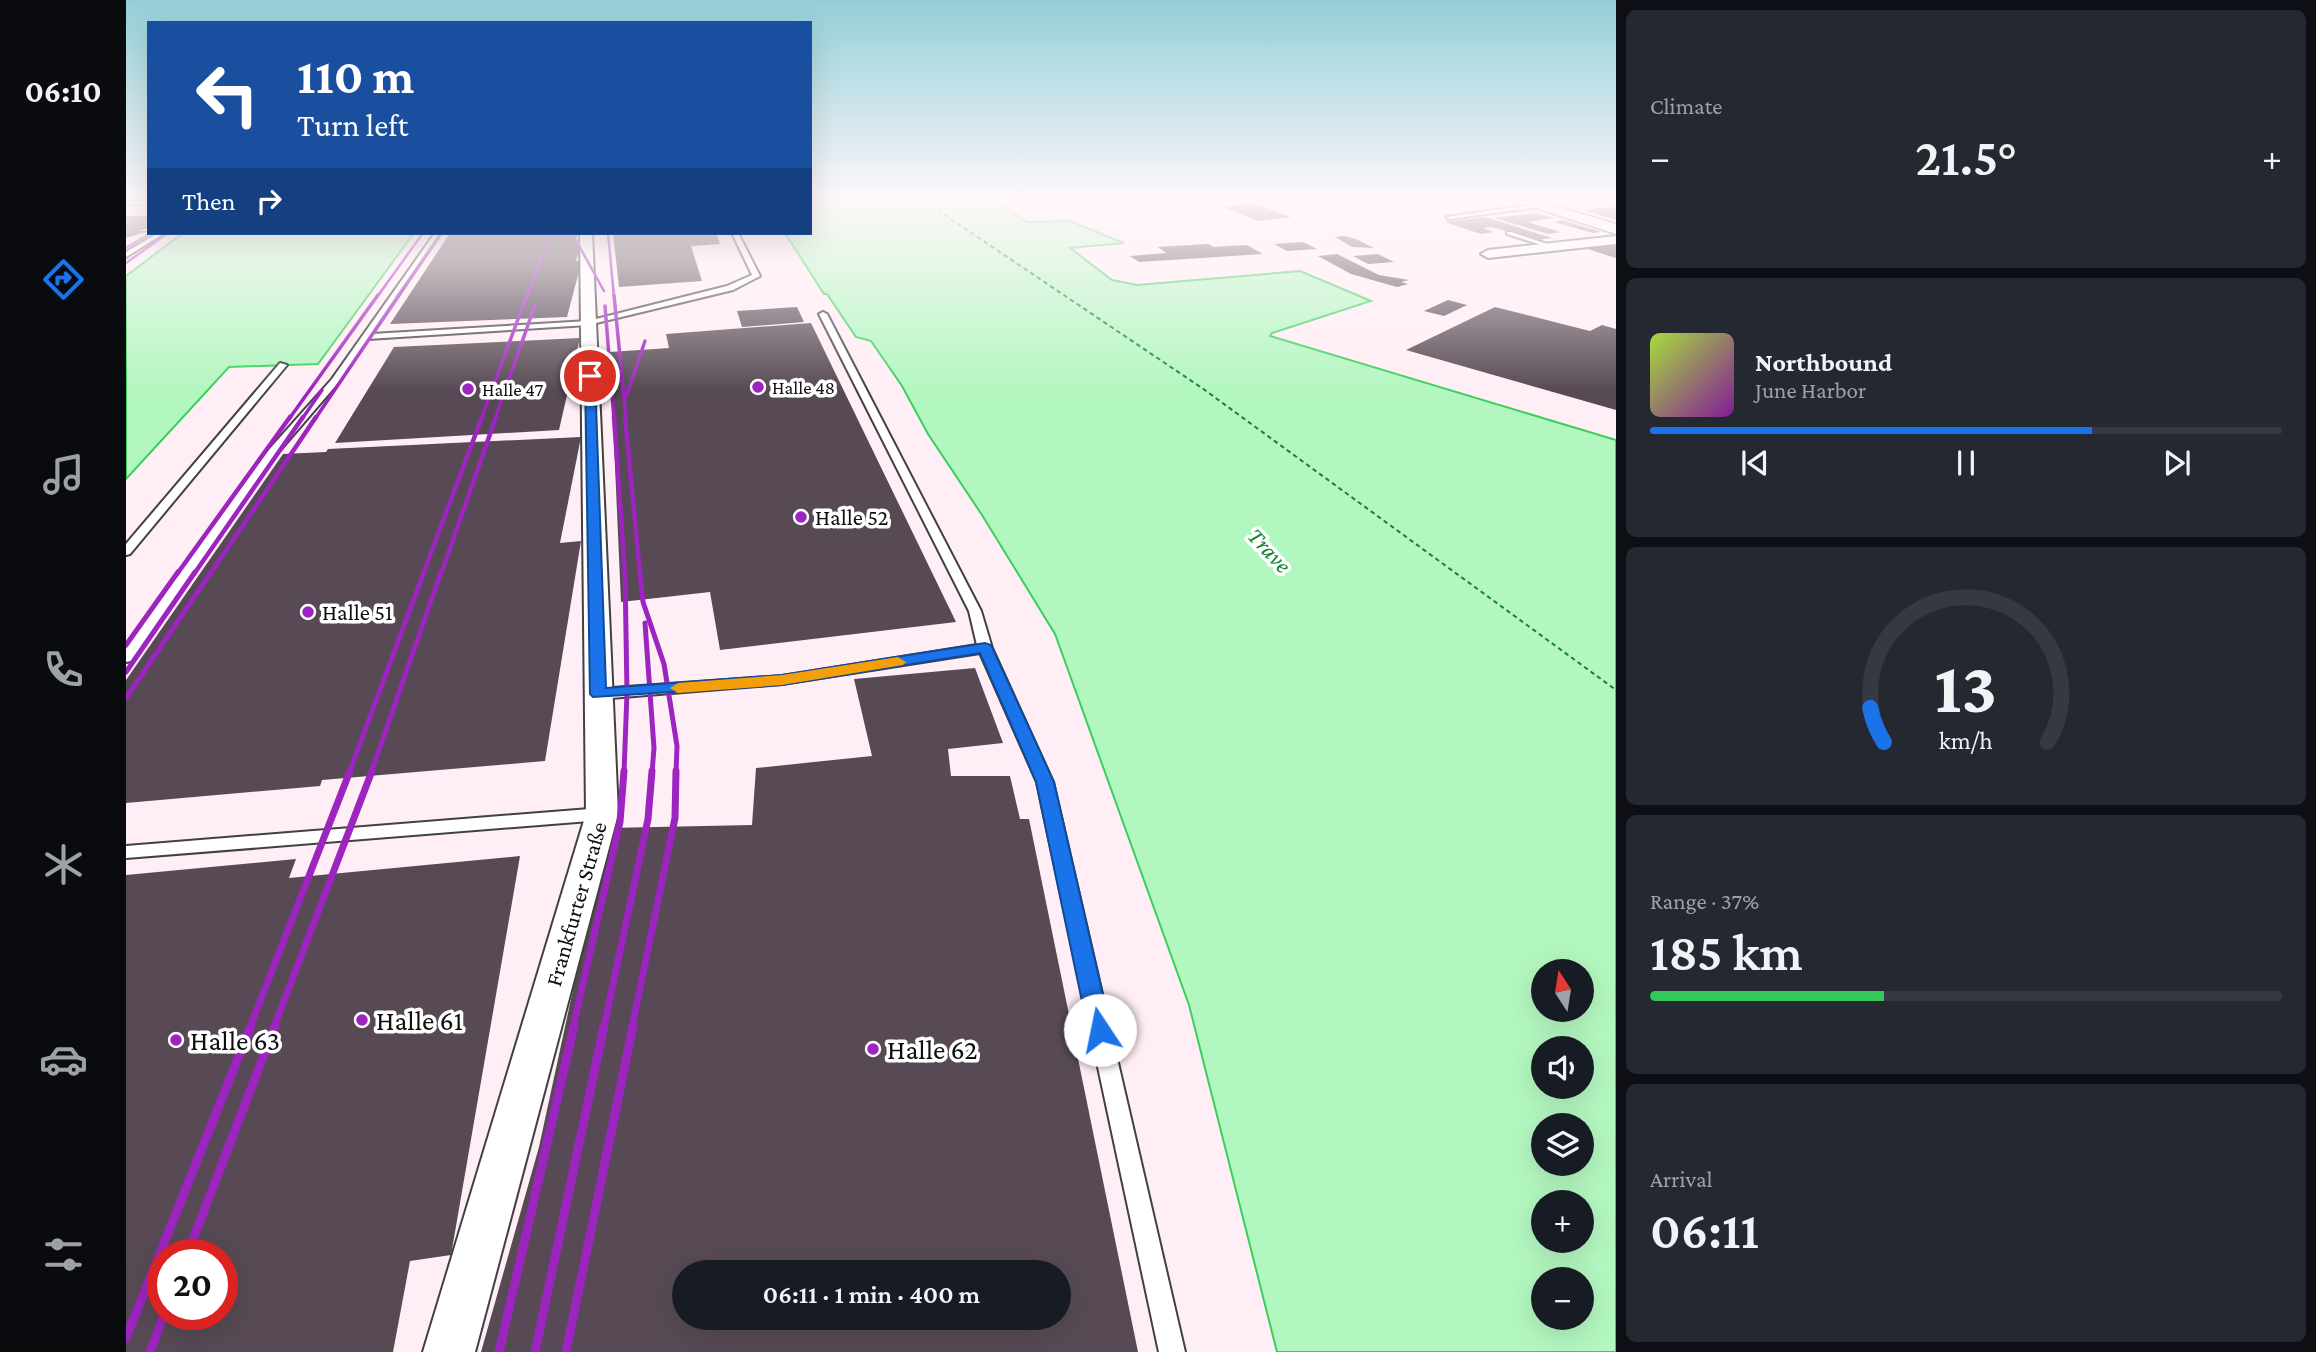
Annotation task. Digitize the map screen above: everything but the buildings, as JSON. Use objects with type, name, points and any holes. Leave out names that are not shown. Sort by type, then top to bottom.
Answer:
[{"type":"street","name":"Frankfurter Straße","points":[[449,1352],[602,814],[587,264]]},
{"type":"lane","points":[[126,658],[271,454],[335,381],[416,264]]},
{"type":"lane","points":[[365,337],[588,323],[740,285],[756,276],[750,264]]},
{"type":"lane","points":[[823,314],[975,611],[985,648],[1045,782],[1172,1352]]},
{"type":"lane","points":[[126,551],[283,365]]},
{"type":"lane","points":[[598,694],[782,680],[985,648]]},
{"type":"lane","points":[[126,852],[602,814]]},
{"type":"water","points":[[142,264],[391,264],[318,364],[229,367],[126,479],[126,276]]},
{"type":"water","name":"Trave","points":[[805,264],[1091,264],[1112,280],[1137,285],[1300,271],[1371,301],[1272,333],[1270,336],[1616,440],[1616,1352],[1277,1352],[1189,1005],[1055,634],[982,515],[928,434],[902,386],[871,341],[856,337],[827,294],[824,294]]},
{"type":"ferry route","points":[[1018,264],[1202,388],[1616,690]]},
{"type":"railway","points":[[377,297],[401,264]]},
{"type":"railway","points":[[397,297],[420,264]]},
{"type":"railway","points":[[527,297],[539,264]]},
{"type":"railway","points":[[589,264],[604,291]]},
{"type":"railway","points":[[611,264],[614,297]]},
{"type":"railway","points":[[289,419],[378,295]]},
{"type":"railway","points":[[315,419],[399,295]]},
{"type":"railway","points":[[481,419],[527,295]]},
{"type":"railway","points":[[614,295],[626,419]]},
{"type":"railway","points":[[495,419],[535,305]]},
{"type":"railway","points":[[605,306],[614,419]]},
{"type":"railway","points":[[626,397],[645,341]]},
{"type":"railway","points":[[302,419],[322,390]]},
{"type":"railway","points":[[177,574],[290,417]]},
{"type":"railway","points":[[194,574],[303,417]]},
{"type":"railway","points":[[210,574],[316,417]]},
{"type":"railway","points":[[423,574],[482,417]]},
{"type":"railway","points":[[441,574],[496,417]]},
{"type":"railway","points":[[614,417],[625,574]]},
{"type":"railway","points":[[625,417],[640,574]]},
{"type":"railway","points":[[126,645],[178,572]]},
{"type":"railway","points":[[126,672],[195,572]]},
{"type":"railway","points":[[126,698],[211,572]]},
{"type":"railway","points":[[349,773],[424,572]]},
{"type":"railway","points":[[371,773],[441,572]]},
{"type":"railway","points":[[624,773],[627,693],[625,572]]},
{"type":"railway","points":[[640,572],[643,602],[664,664],[677,746],[676,773]]},
{"type":"railway","points":[[645,623],[654,748],[652,773]]},
{"type":"railway","points":[[250,1027],[350,771]]},
{"type":"railway","points":[[274,1027],[372,771]]},
{"type":"railway","points":[[573,1027],[620,822],[624,771]]},
{"type":"railway","points":[[604,1027],[648,819],[652,771]]},
{"type":"railway","points":[[632,1027],[675,818],[676,771]]},
{"type":"railway","points":[[126,1338],[251,1026]]},
{"type":"railway","points":[[193,1239],[275,1026]]},
{"type":"railway","points":[[499,1352],[574,1026]]},
{"type":"railway","points":[[535,1352],[604,1026]]},
{"type":"railway","points":[[566,1352],[633,1026]]},
{"type":"railway","points":[[150,1352],[158,1330]]},
{"type":"slow traffic","points":[[678,688],[782,680],[898,662]]},
{"type":"place","name":"Halle 48","points":[[758,387]]},
{"type":"place","name":"Halle 47","points":[[468,389]]},
{"type":"place","name":"Halle 52","points":[[801,517]]},
{"type":"place","name":"Halle 51","points":[[308,612]]},
{"type":"place","name":"Halle 61","points":[[362,1020]]},
{"type":"place","name":"Halle 63","points":[[176,1040]]},
{"type":"place","name":"Halle 62","points":[[873,1049]]},
{"type":"route","points":[[590,376],[598,694],[782,680],[985,648],[1045,782],[1100,1030]]}]
